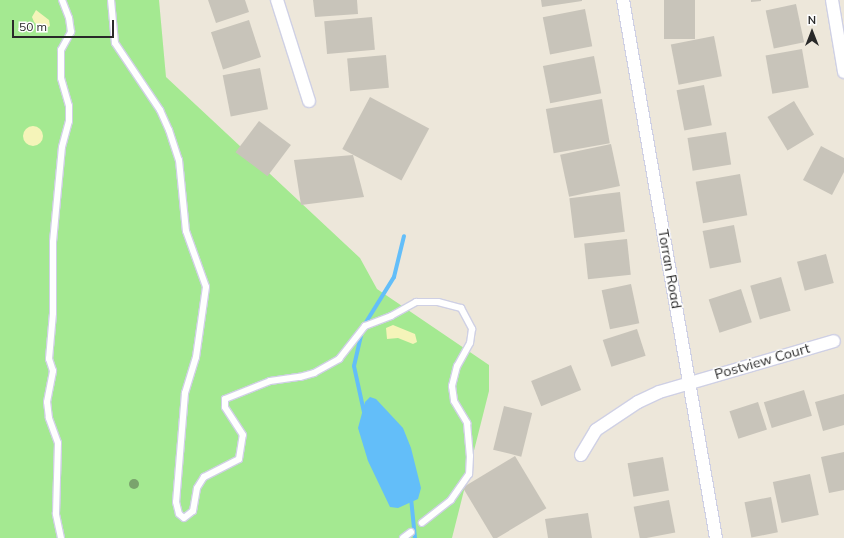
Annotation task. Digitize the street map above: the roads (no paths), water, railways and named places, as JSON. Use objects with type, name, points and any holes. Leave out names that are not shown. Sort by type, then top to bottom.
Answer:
[{"type":"street","points":[[277,0],[309,101]]},
{"type":"street","name":"Torran Road","points":[[623,0],[716,538]]},
{"type":"street","points":[[832,0],[844,72]]},
{"type":"street","name":"Postview Court","points":[[581,455],[596,430],[618,415],[659,392],[689,382],[834,341]]},
{"type":"lane","points":[[61,538],[56,514],[58,444],[49,418],[47,402],[52,371],[49,360],[53,313],[52,242],[62,147],[70,121],[69,106],[61,78],[61,50],[71,32],[69,18],[62,0]]},
{"type":"lane","points":[[111,0],[115,43],[160,110],[179,160],[186,231],[206,287],[196,357],[184,393],[176,502],[179,514],[184,518],[193,511],[197,488],[204,477],[239,459],[243,435],[225,407],[225,399],[270,381],[300,377],[314,373],[339,359],[366,326],[391,316],[416,302],[438,302],[461,308],[469,318],[472,329],[470,343],[457,366],[452,386],[454,401],[467,424],[470,456],[469,474],[451,500],[422,523]]},
{"type":"lane","points":[[403,538],[411,532]]},
{"type":"water","points":[[370,397],[376,399],[403,428],[411,448],[421,488],[418,499],[398,508],[390,507],[368,461],[358,428],[365,402]]},
{"type":"waterway","points":[[364,412],[354,366],[363,327],[394,277],[404,236]]},
{"type":"waterway","points":[[411,498],[415,538]]}]
